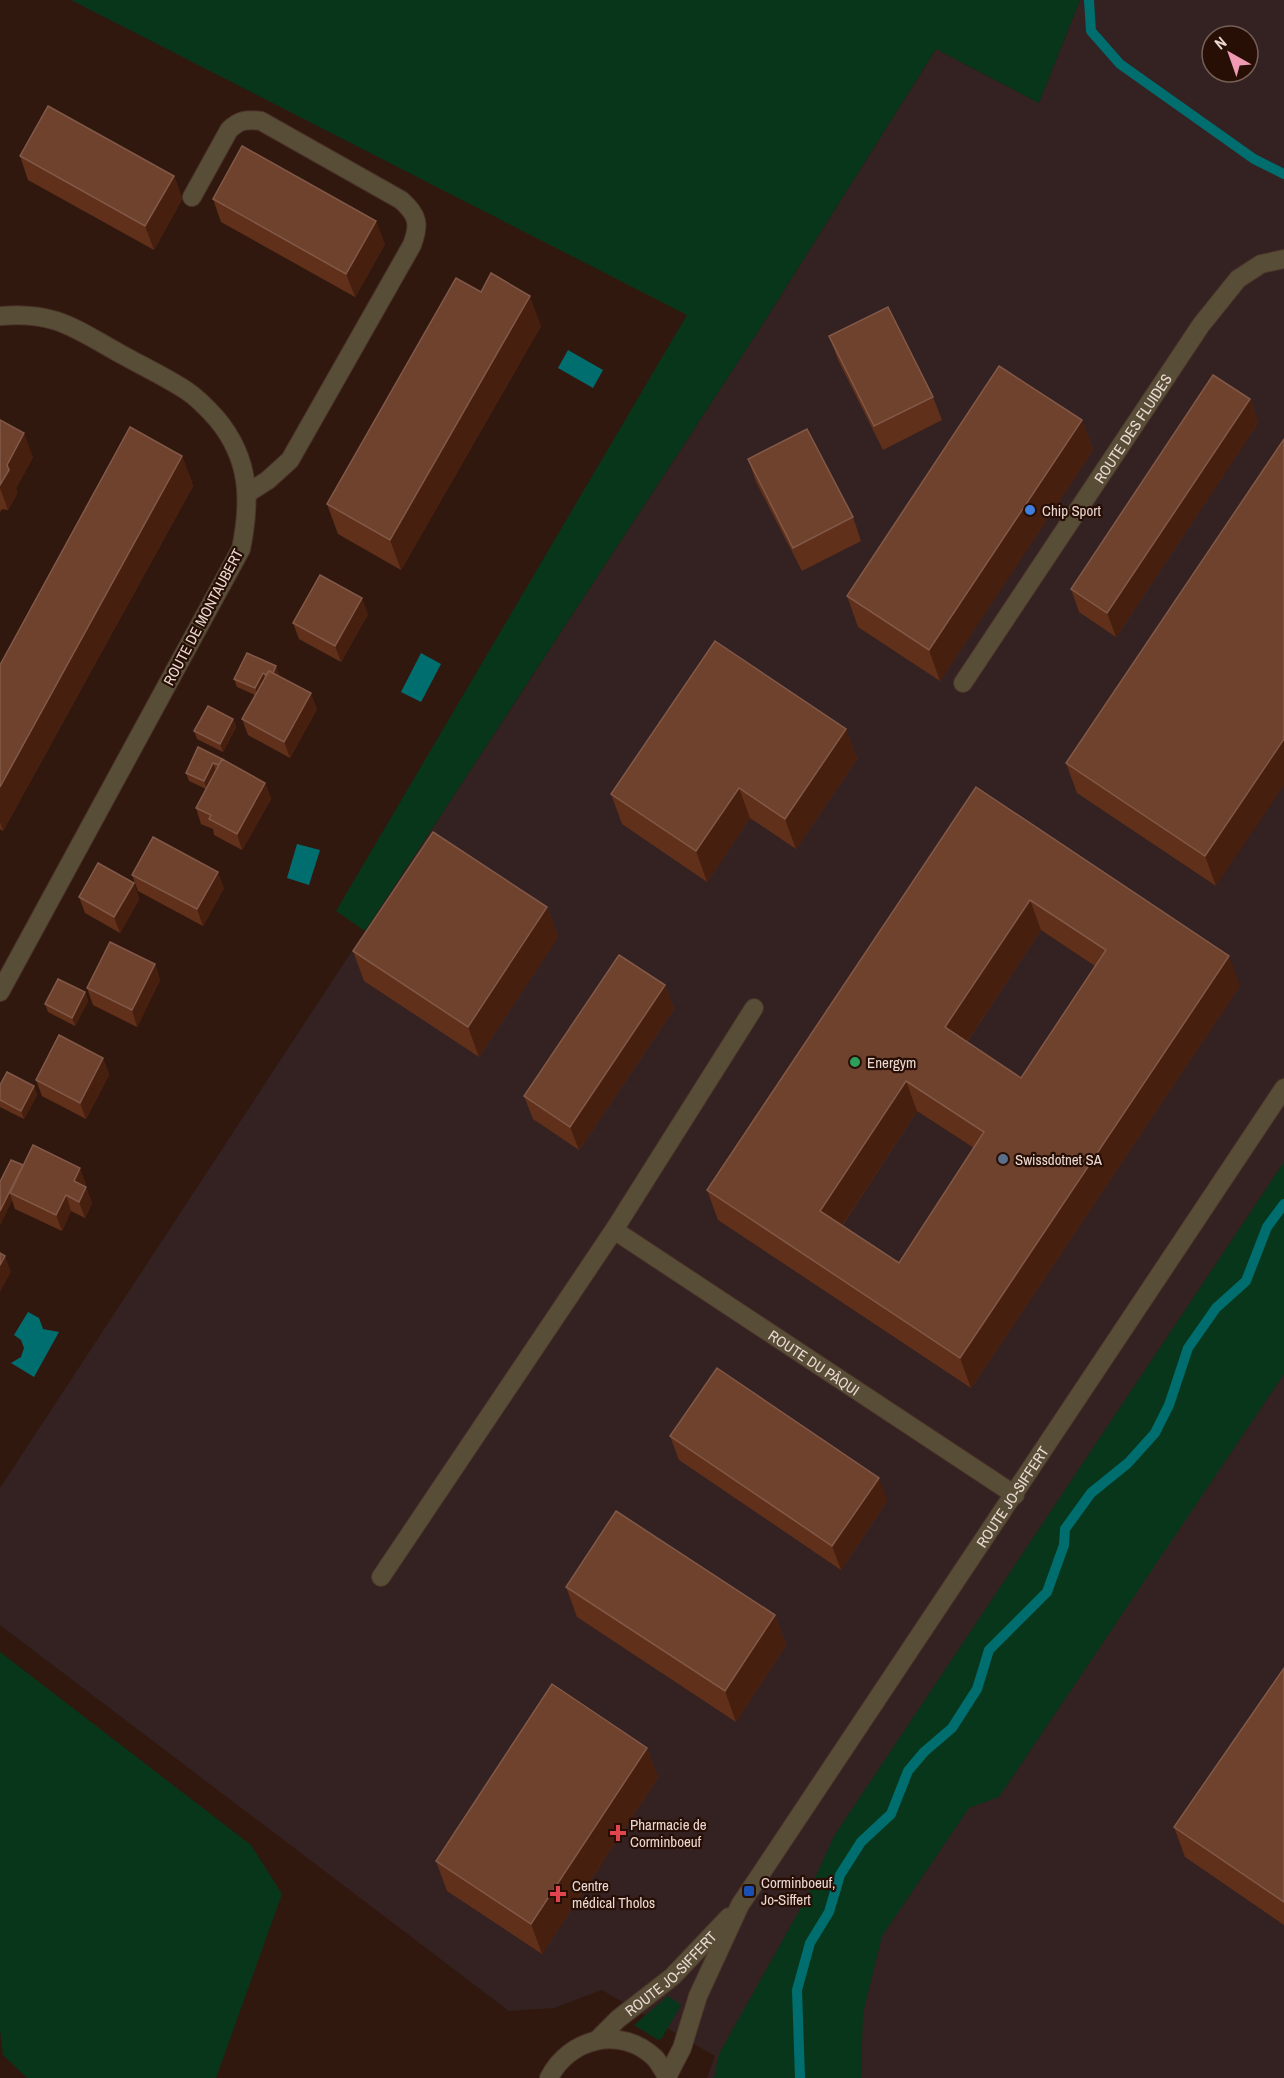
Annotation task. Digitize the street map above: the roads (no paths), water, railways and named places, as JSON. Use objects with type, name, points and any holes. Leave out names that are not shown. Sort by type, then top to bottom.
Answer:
[{"type":"street","points":[[192,197],[229,130],[236,123],[249,119],[261,121],[401,200],[412,210],[417,220],[412,245],[290,460],[268,480],[248,493]]},
{"type":"street","name":"ROUTE DES FLUIDES","points":[[963,683],[1201,325],[1238,279],[1261,264],[1284,259]]},
{"type":"street","name":"ROUTE DE MONTAUBERT","points":[[0,316],[25,314],[49,317],[70,326],[187,391],[213,414],[231,439],[243,468],[248,493],[247,520],[242,549],[0,992]]},
{"type":"street","points":[[381,1577],[614,1230],[754,1008]]},
{"type":"street","name":"ROUTE JO-SIFFERT","points":[[668,2078],[682,2048],[698,1996],[740,1905],[1284,1088]]},
{"type":"street","name":"ROUTE DU PÂQUI","points":[[614,1230],[1015,1495]]},
{"type":"street","name":"ROUTE JO-SIFFERT","points":[[598,2039],[618,2019],[672,1977],[740,1905]]},
{"type":"street","points":[[549,2078],[554,2067],[566,2054],[598,2039],[622,2040],[638,2046],[655,2059],[668,2078]]},
{"type":"water","points":[[568,350],[603,370],[593,388],[558,368]]},
{"type":"water","points":[[421,653],[441,664],[421,702],[401,692]]},
{"type":"water","points":[[297,844],[320,850],[309,885],[287,878]]},
{"type":"water","points":[[28,1312],[39,1318],[43,1329],[59,1332],[34,1377],[11,1363],[21,1357],[24,1348],[21,1340],[14,1335]]},
{"type":"waterway","points":[[1089,0],[1091,31],[1120,64],[1254,159],[1284,174]]},
{"type":"waterway","points":[[800,2078],[797,1990],[810,1943],[829,1912],[840,1875],[861,1842],[891,1814],[908,1771],[924,1752],[952,1728],[977,1689],[989,1650],[1047,1592],[1064,1545],[1065,1529],[1091,1493],[1128,1463],[1155,1433],[1169,1405],[1188,1348],[1216,1308],[1246,1281],[1267,1227],[1284,1204]]},
{"type":"place","name":"Chip Sport","points":[[1030,510]]},
{"type":"place","name":"Energym","points":[[855,1062]]},
{"type":"place","name":"Swissdotnet SA","points":[[1003,1159]]},
{"type":"place","name":"Pharmacie de Corminboeuf","points":[[618,1833]]},
{"type":"place","name":"Corminboeuf, Jo-Siffert","points":[[749,1891]]},
{"type":"place","name":"Centre médical Tholos","points":[[558,1894]]}]
